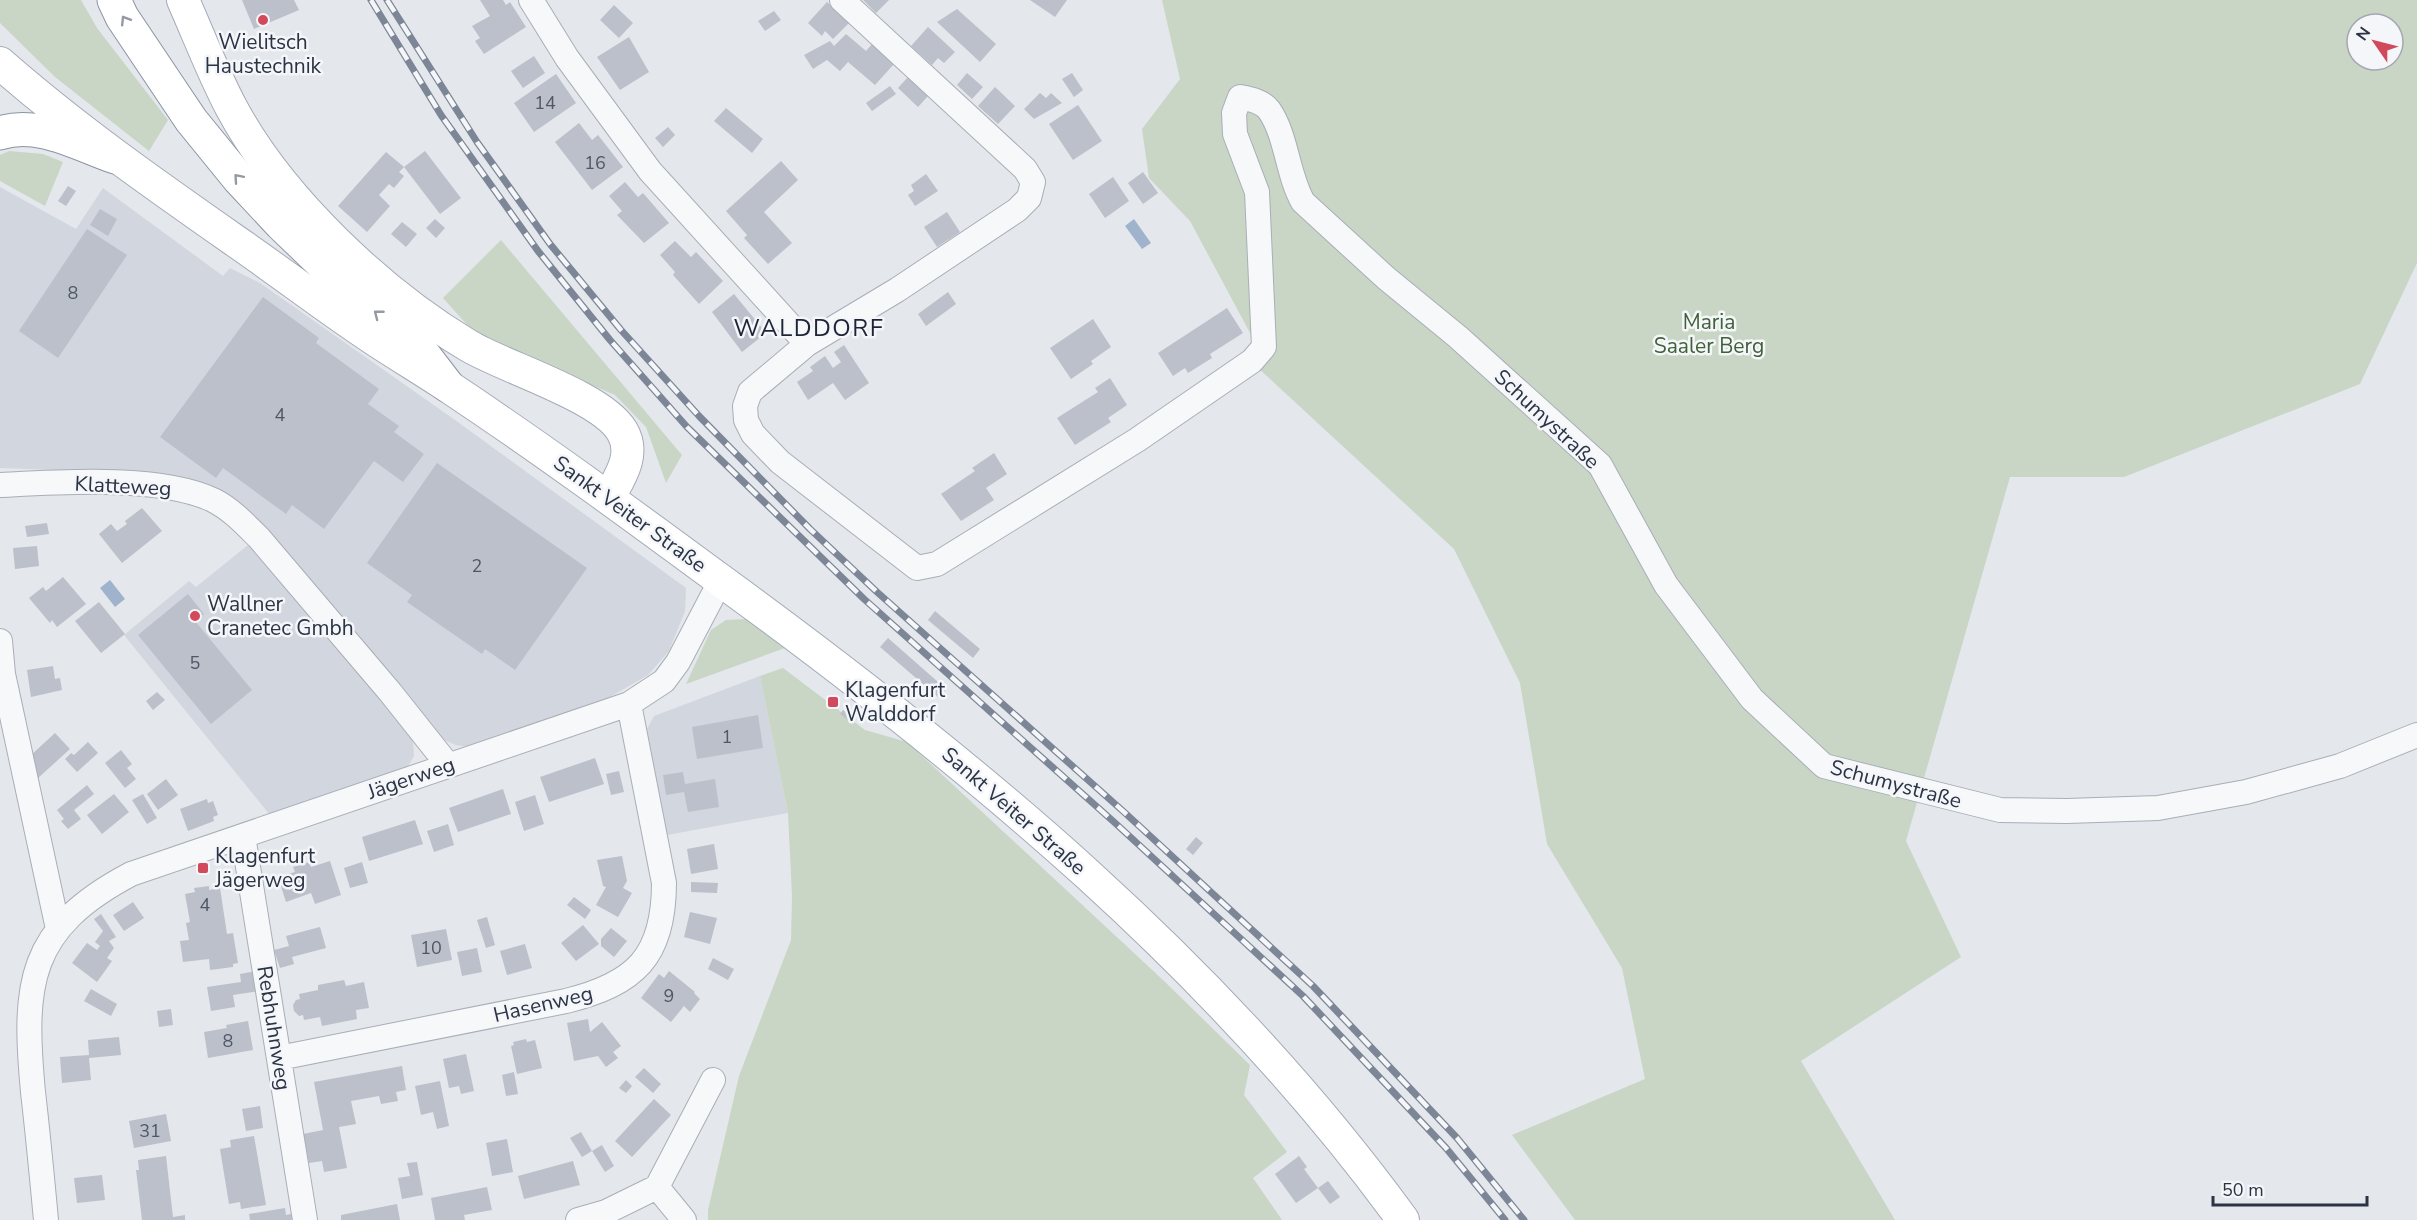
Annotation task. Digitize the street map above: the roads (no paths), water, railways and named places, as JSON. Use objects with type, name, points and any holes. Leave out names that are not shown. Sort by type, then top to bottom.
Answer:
[{"type":"highway","points":[[114,0],[122,16],[191,120],[239,179],[281,224],[359,299],[414,342],[447,386]]},
{"type":"highway","points":[[0,132],[36,129],[115,157]]},
{"type":"main road","points":[[183,0],[231,108],[261,155],[289,191],[329,233],[383,284],[426,318],[470,347],[580,398],[607,414],[622,431],[628,450],[626,465],[609,497]]},
{"type":"main road","name":"Sankt Veiter Straße","points":[[0,63],[115,157],[374,339],[609,497],[829,659],[955,758],[1039,829],[1190,971],[1325,1120],[1402,1220]]},
{"type":"street","points":[[531,0],[567,58],[650,171],[807,344],[897,290],[1017,210],[1029,198],[1033,182],[1025,169],[842,0]]},
{"type":"street","name":"Schumystraße","points":[[807,344],[750,392],[745,406],[746,420],[753,435],[780,462],[917,568],[937,564],[1137,440],[1252,361],[1264,347],[1257,192],[1235,134],[1234,113],[1240,97],[1255,100],[1269,109],[1282,140],[1294,187],[1303,202],[1386,278],[1458,337],[1600,465],[1666,585],[1752,699],[1824,766],[2000,810],[2067,811],[2158,808],[2246,792],[2340,766],[2417,735]]},
{"type":"street","name":"Klatteweg","points":[[0,484],[165,485],[214,501],[237,516],[259,538],[390,692],[448,765]]},
{"type":"street","name":"Jägerweg","points":[[46,1220],[28,1015],[35,973],[44,952],[58,929],[82,905],[105,888],[131,874],[629,704],[664,681],[678,662],[721,580]]},
{"type":"street","points":[[0,641],[3,674],[58,929]]},
{"type":"street","name":"Hasenweg","points":[[279,1058],[566,1001],[612,987],[634,973],[649,952],[659,931],[664,908],[664,883],[629,704]]},
{"type":"street","name":"Rebhuhnweg","points":[[243,836],[305,1220]]},
{"type":"street","points":[[578,1220],[606,1212],[657,1187],[713,1080]]},
{"type":"street","points":[[657,1187],[684,1220]]},
{"type":"water","points":[[1134,219],[1151,243],[1142,249],[1125,226]]},
{"type":"water","points":[[110,580],[125,599],[115,607],[100,588]]},
{"type":"railway","points":[[371,0],[441,115],[538,251],[610,340],[687,427],[864,599],[1114,822],[1303,996],[1446,1148],[1505,1220]]},
{"type":"railway","points":[[387,0],[477,142],[550,244],[621,330],[699,416],[810,529],[877,592],[1124,812],[1313,986],[1457,1138],[1524,1220]]},
{"type":"place","name":"Wielitsch Haustechnik","points":[[263,20]]},
{"type":"place","name":"Wallner Cranetec Gmbh","points":[[195,616]]},
{"type":"place","name":"Klagenfurt Walddorf","points":[[833,702]]},
{"type":"place","name":"Klagenfurt Jägerweg","points":[[203,868]]},
{"type":"district","name":"WALDDORF","points":[[809,328]]},
{"type":"park label","name":"Maria Saaler Berg","points":[[1709,334]]}]
